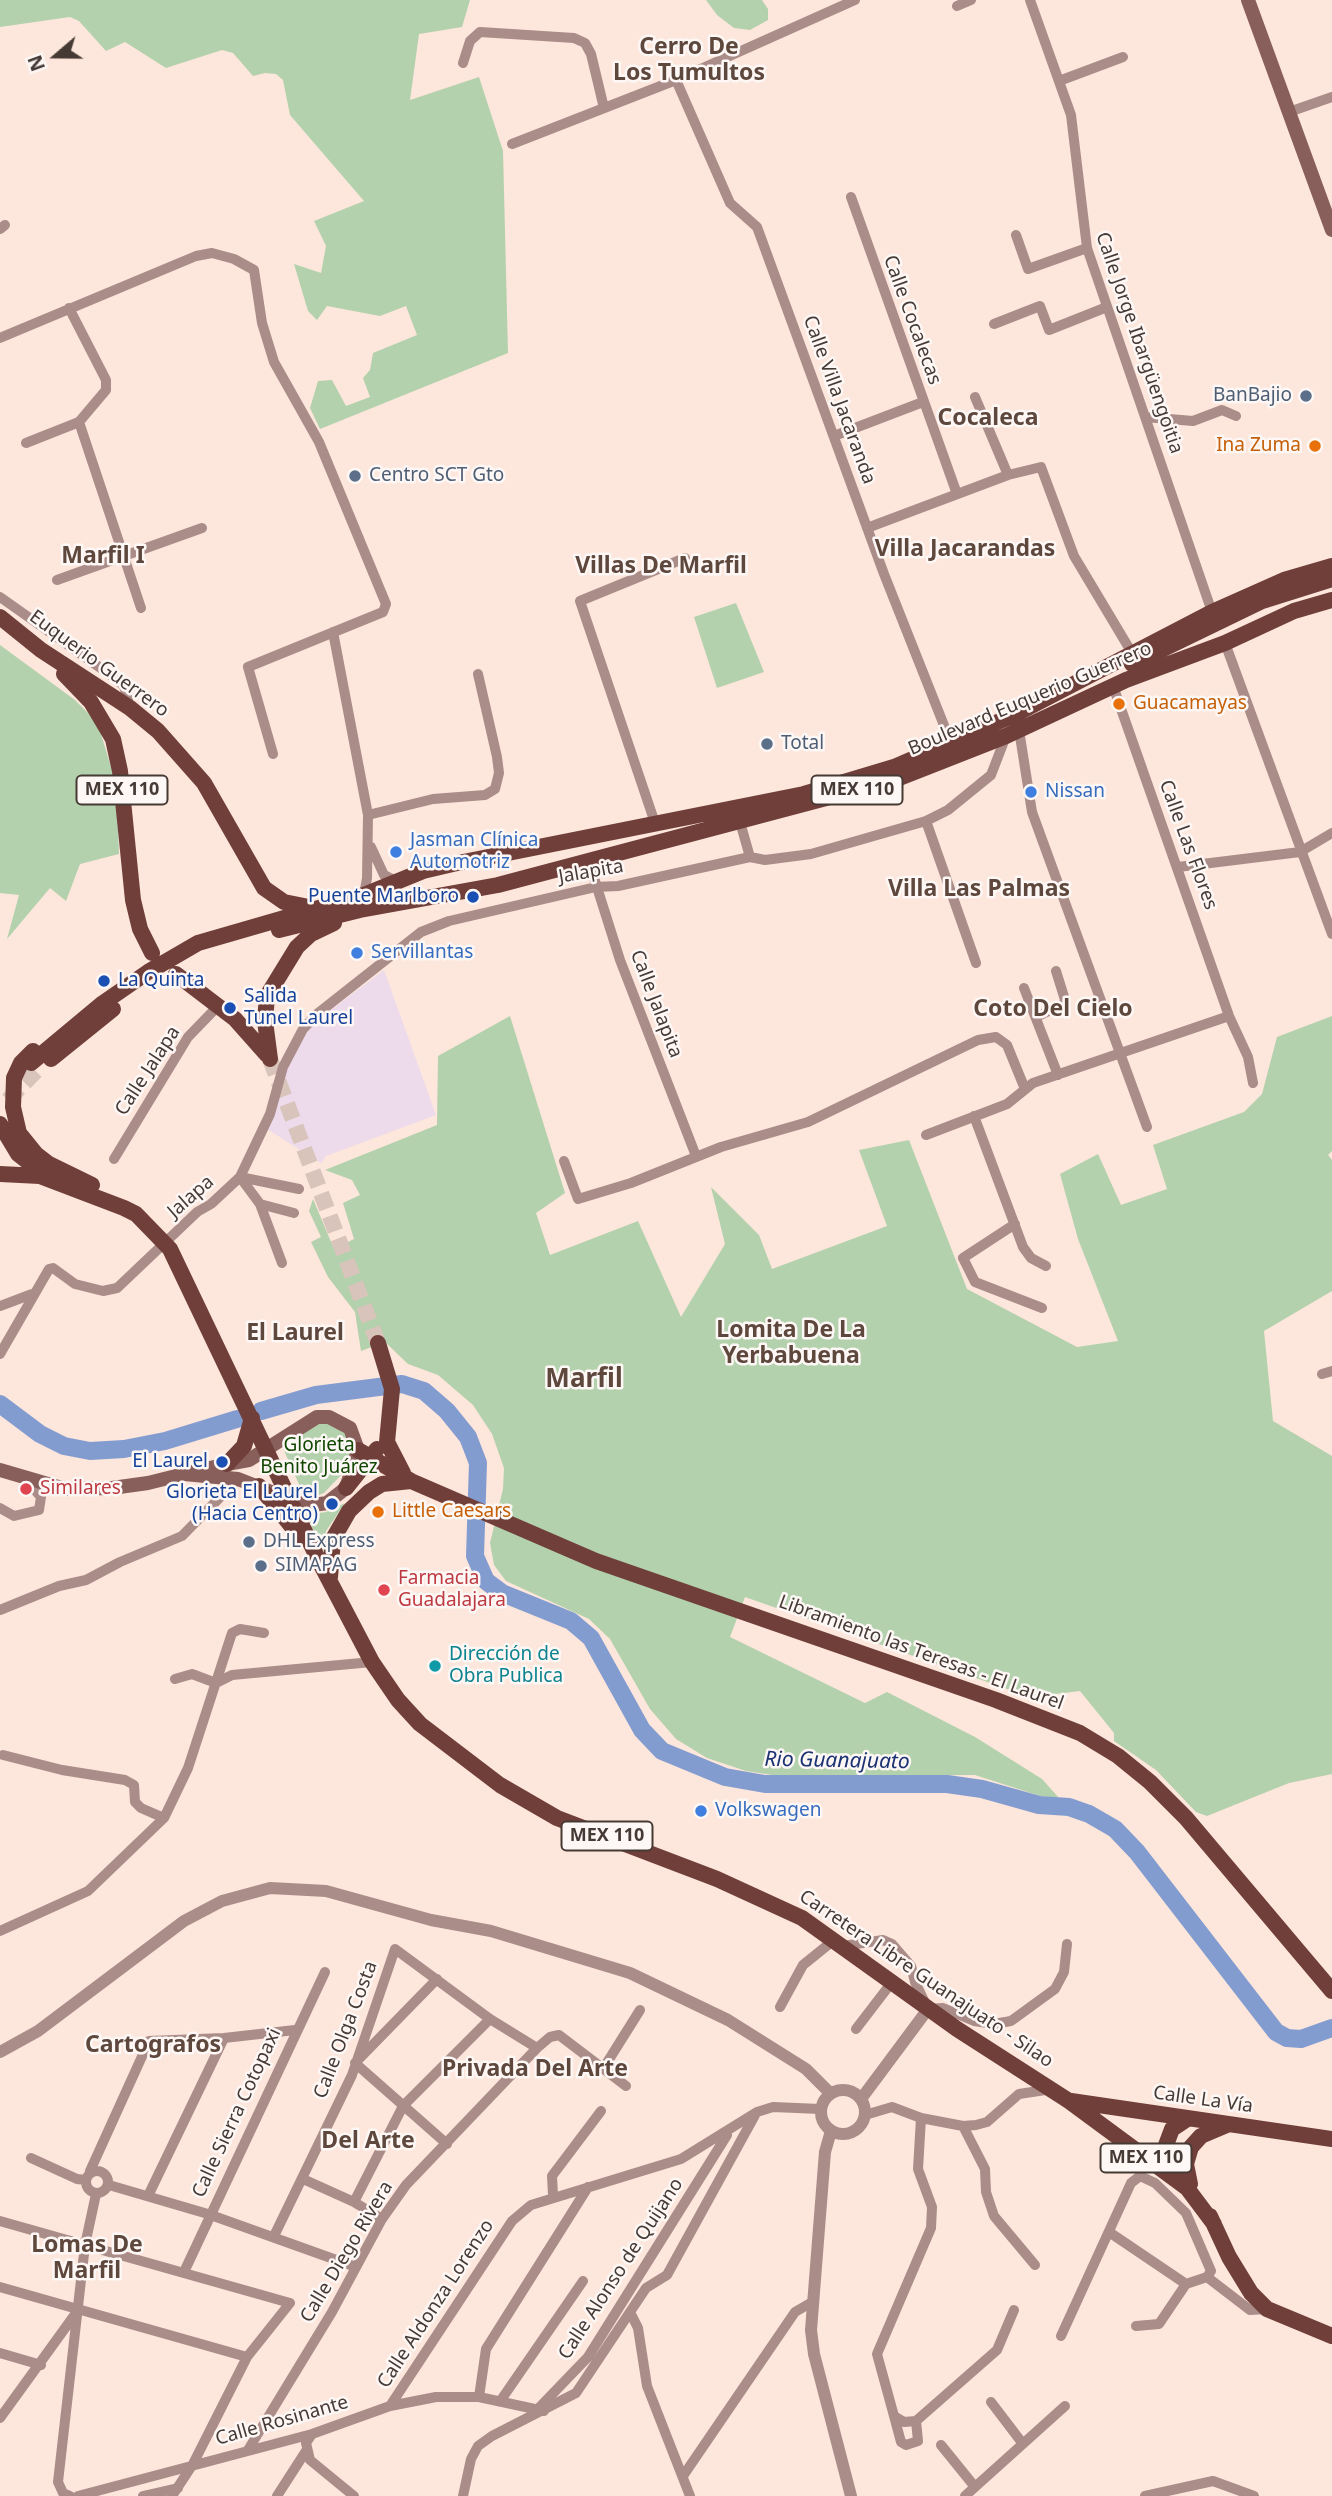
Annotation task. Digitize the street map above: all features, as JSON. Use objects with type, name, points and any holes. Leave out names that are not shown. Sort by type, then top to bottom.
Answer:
[{"type":"main road","points":[[1248,0],[1332,230]]},
{"type":"main road","name":"MEX 110","points":[[340,902],[362,903],[398,882],[453,864],[804,794],[894,767],[1068,688],[1212,612],[1284,580],[1332,565]]},
{"type":"main road","points":[[1162,658],[1262,601],[1332,579]]},
{"type":"main road","points":[[1068,688],[1087,685],[1162,658],[1268,614],[1330,599]]},
{"type":"main road","name":"Boulevard Euquerio Guerrero","points":[[340,902],[198,943],[148,972],[103,1003],[34,1066],[131,993],[183,961],[246,938],[362,903],[498,885],[894,780],[1012,733],[1113,686],[1162,658],[1225,643],[1294,611],[1330,599]]},
{"type":"main road","name":"Euquerio Guerrero","points":[[0,617],[41,650],[130,708],[158,732],[204,783],[264,888],[274,897],[306,908],[340,902]]},
{"type":"main road","name":"MEX 110","points":[[41,650],[91,702],[113,739],[120,771],[133,900],[139,929],[152,953]]},
{"type":"main road","points":[[176,974],[250,1033],[270,1059],[265,1021],[267,996],[285,964],[311,934],[362,903]]},
{"type":"main road","points":[[167,1244],[128,1202],[83,1182],[36,1154],[19,1133],[12,1093],[20,1063],[97,996],[148,960],[198,943]]},
{"type":"main road","points":[[0,1124],[18,1154]]},
{"type":"main road","points":[[0,1147],[18,1154],[51,1180]]},
{"type":"main road","name":"MEX 110","points":[[0,1174],[26,1174],[51,1180],[136,1214],[167,1244],[267,1450]]},
{"type":"main road","points":[[378,1343],[389,1372],[390,1401],[386,1431],[390,1451],[400,1470],[411,1481]]},
{"type":"main road","points":[[0,1470],[65,1489],[88,1490],[148,1483],[248,1460],[317,1417],[329,1417],[350,1428],[365,1454]]},
{"type":"main road","points":[[227,1464],[244,1446],[252,1418]]},
{"type":"main road","points":[[184,1474],[238,1479],[307,1506],[327,1503],[346,1488],[365,1454],[386,1431]]},
{"type":"main road","name":"Carretera Libre Guanajuato - Silao","points":[[267,1450],[318,1559],[330,1577],[372,1662],[398,1700],[420,1724],[532,1806],[556,1818],[775,1903],[839,1943],[928,2009],[1052,2089],[1187,2188],[1214,2224]]},
{"type":"main road","name":"Libramiento las Teresas - El Laurel","points":[[365,1454],[411,1481],[596,1561],[970,1691],[1080,1733],[1118,1756],[1150,1782],[1186,1818],[1332,1991]]},
{"type":"main road","points":[[330,1577],[333,1539],[349,1511],[382,1484],[411,1481]]},
{"type":"main road","points":[[259,1486],[318,1559]]},
{"type":"main road","name":"Calle La Vía","points":[[1069,2101],[1332,2139]]},
{"type":"main road","points":[[1187,2119],[1172,2129],[1166,2146],[1170,2162],[1190,2184]]},
{"type":"main road","name":"MEX 110","points":[[1228,2125],[1201,2136],[1191,2147],[1186,2164],[1190,2184],[1204,2203],[1239,2276],[1251,2294],[1268,2309],[1332,2336]]},
{"type":"street","points":[[512,144],[676,80],[855,0]]},
{"type":"street","points":[[957,6],[971,0]]},
{"type":"street","name":"Calle Jorge Ibargüengoitia","points":[[1030,0],[1075,134],[1082,231],[1087,248],[1212,612]]},
{"type":"street","points":[[463,63],[470,40],[480,32],[574,38],[585,43],[591,54],[604,108]]},
{"type":"street","points":[[1059,81],[1123,57]]},
{"type":"street","name":"Calle Villa Jacaranda","points":[[676,80],[730,203],[757,228],[867,528],[951,743]]},
{"type":"street","points":[[1289,112],[1332,97]]},
{"type":"street","name":"Calle Cocalecas","points":[[851,197],[957,494]]},
{"type":"street","points":[[1016,235],[1028,269],[1087,248]]},
{"type":"street","points":[[0,338],[135,280],[212,253],[234,259],[254,270],[262,323],[274,362],[319,442],[386,604],[383,612],[248,667],[273,754]]},
{"type":"street","points":[[994,324],[1040,306],[1049,330],[1107,307]]},
{"type":"street","points":[[26,443],[79,422],[106,390],[106,380],[69,308]]},
{"type":"street","points":[[975,397],[1008,475]]},
{"type":"street","points":[[834,436],[923,402]]},
{"type":"street","points":[[1145,417],[1193,421],[1223,410],[1236,416]]},
{"type":"street","points":[[79,422],[141,608]]},
{"type":"street","points":[[867,528],[1008,475],[1041,467],[1074,556],[1132,653]]},
{"type":"street","points":[[57,580],[202,528]]},
{"type":"street","points":[[655,823],[580,601],[685,558]]},
{"type":"street","points":[[0,597],[117,679],[124,686],[130,708]]},
{"type":"street","points":[[333,632],[368,815],[362,903]]},
{"type":"street","points":[[1225,643],[1332,934]]},
{"type":"street","points":[[368,815],[433,799],[490,793],[498,781],[498,765],[478,674]]},
{"type":"street","name":"Calle Las Flores","points":[[1113,686],[1229,1016],[1248,1057],[1253,1083]]},
{"type":"street","points":[[1012,733],[1032,812],[1147,1127]]},
{"type":"street","name":"Jalapita","points":[[240,1177],[270,1114],[283,1067],[303,1029],[317,1014],[421,932],[449,921],[596,887],[618,886],[750,858],[765,860],[811,854],[926,821],[948,810],[991,775],[1012,733]]},
{"type":"street","points":[[926,821],[976,963]]},
{"type":"street","points":[[740,822],[750,858]]},
{"type":"street","points":[[1178,866],[1300,852],[1332,834]]},
{"type":"street","points":[[368,840],[384,875],[398,882]]},
{"type":"street","name":"Calle Jalapita","points":[[589,862],[620,960],[696,1156]]},
{"type":"street","points":[[1035,1017],[1066,1003],[1056,971]]},
{"type":"street","points":[[1024,988],[1058,1075]]},
{"type":"street","name":"Calle Jalapa","points":[[114,1160],[188,1037],[218,1006]]},
{"type":"street","points":[[926,1135],[1007,1104],[1029,1086],[1229,1016]]},
{"type":"street","points":[[564,1161],[578,1199],[631,1183],[696,1156],[808,1122],[866,1091],[978,1040],[996,1037],[1007,1045],[1029,1086]]},
{"type":"street","points":[[974,1116],[1023,1247],[1031,1258],[1046,1266]]},
{"type":"street","points":[[240,1177],[299,1189]]},
{"type":"street","points":[[240,1177],[260,1204],[282,1263]]},
{"type":"street","name":"Jalapa","points":[[32,1294],[49,1269],[53,1268],[75,1284],[103,1291],[117,1288],[240,1177]]},
{"type":"street","points":[[260,1204],[294,1213]]},
{"type":"street","points":[[1016,1224],[963,1258],[975,1282],[1042,1308]]},
{"type":"street","points":[[0,1306],[32,1294]]},
{"type":"street","points":[[0,1354],[32,1294]]},
{"type":"street","points":[[0,1508],[14,1516],[39,1510],[41,1497],[22,1476]]},
{"type":"street","points":[[0,1610],[59,1586],[86,1580],[120,1562],[182,1536],[238,1479]]},
{"type":"street","points":[[0,1931],[88,1891],[138,1846],[164,1818],[188,1768],[232,1633],[240,1629],[264,1633]]},
{"type":"street","points":[[175,1679],[192,1674],[216,1683],[232,1675],[372,1662]]},
{"type":"street","points":[[4,1755],[62,1770],[125,1780],[134,1785],[135,1802],[141,1808],[164,1818]]},
{"type":"street","points":[[0,2052],[38,2031],[184,1921],[222,1900],[270,1888],[326,1891],[378,1902],[431,1920],[491,1931],[630,1973],[728,2020],[806,2069],[830,2093]]},
{"type":"street","points":[[780,2007],[803,1965],[839,1943],[883,1940],[901,1952],[911,1966],[915,1982],[928,2009]]},
{"type":"street","points":[[861,2099],[928,2009],[943,2008],[974,2021],[994,2024],[1011,2021],[1055,1989],[1064,1972],[1067,1944]]},
{"type":"street","name":"Calle Olga Costa","points":[[274,2236],[355,2063],[395,1949],[437,1979]]},
{"type":"street","name":"Calle Sierra Cotopaxi","points":[[184,2272],[208,2214],[325,1972]]},
{"type":"street","points":[[447,2144],[355,2063],[437,1979],[490,2019],[537,2048],[550,2037],[559,2035],[626,2086]]},
{"type":"street","points":[[856,2029],[892,1982]]},
{"type":"street","points":[[603,2069],[640,2010]]},
{"type":"street","points":[[354,2202],[403,2106],[490,2019]]},
{"type":"street","points":[[31,2158],[77,2179],[88,2175],[100,2171],[108,2176],[109,2185],[104,2192],[96,2193],[88,2189],[88,2175],[149,2041],[224,2038],[295,2030]]},
{"type":"street","points":[[148,2196],[224,2038]]},
{"type":"street","name":"Calle Diego Rivera","points":[[248,2450],[332,2312],[382,2219],[406,2185],[537,2048]]},
{"type":"street","points":[[865,2115],[861,2099],[847,2090],[830,2093],[820,2109],[821,2118],[831,2132],[838,2134],[853,2133],[865,2115],[892,2107],[921,2118],[963,2126],[987,2122],[1019,2094],[1052,2089]]},
{"type":"street","name":"Calle Aldonza Lorenzo","points":[[390,2406],[512,2221],[531,2204],[553,2195],[681,2159],[757,2112],[774,2108],[820,2109]]},
{"type":"street","points":[[553,2195],[552,2176],[601,2111]]},
{"type":"street","name":"Calle Alonso de Quijano","points":[[463,2496],[471,2459],[478,2446],[576,2393],[631,2314],[635,2296],[667,2275],[757,2112]]},
{"type":"street","points":[[916,2421],[918,2441],[906,2445],[901,2442],[877,2354],[930,2228],[932,2207],[918,2169],[921,2118]]},
{"type":"street","points":[[963,2126],[985,2169],[986,2192],[995,2216],[1035,2265]]},
{"type":"street","name":"Calle Alonso de Quijano","points":[[538,2412],[588,2357],[635,2296],[729,2131]]},
{"type":"street","points":[[831,2132],[825,2152],[811,2330],[814,2354],[851,2496]]},
{"type":"street","points":[[1061,2336],[1131,2183],[1140,2176],[1155,2183],[1186,2213],[1211,2271],[1207,2277],[1186,2284],[1159,2324],[1136,2326]]},
{"type":"street","points":[[303,2179],[354,2202],[382,2219]]},
{"type":"street","points":[[109,2185],[208,2214],[356,2267]]},
{"type":"street","points":[[479,2397],[486,2349],[589,2187]]},
{"type":"street","points":[[66,2495],[58,2482],[85,2245],[96,2193]]},
{"type":"street","points":[[0,2221],[290,2303],[247,2357],[193,2464],[175,2492],[143,2496]]},
{"type":"street","points":[[1109,2232],[1186,2284]]},
{"type":"street","points":[[1207,2277],[1250,2310],[1268,2309]]},
{"type":"street","points":[[501,2400],[583,2281]]},
{"type":"street","points":[[0,2287],[247,2357]]},
{"type":"street","points":[[683,2476],[795,2312],[814,2301]]},
{"type":"street","points":[[0,2417],[41,2365],[78,2310]]},
{"type":"street","points":[[894,2416],[904,2422],[916,2421],[997,2350],[1014,2310]]},
{"type":"street","points":[[631,2314],[638,2328],[647,2386],[690,2496]]},
{"type":"street","points":[[0,2353],[41,2365]]},
{"type":"street","name":"Calle Rosinante","points":[[78,2496],[312,2434],[390,2406],[436,2397],[501,2400],[538,2412]]},
{"type":"street","points":[[991,2402],[1023,2444]]},
{"type":"street","points":[[965,2496],[1065,2406]]},
{"type":"street","points":[[277,2496],[306,2451],[312,2434]]},
{"type":"street","points":[[941,2445],[975,2487]]},
{"type":"street","points":[[306,2451],[310,2460],[343,2492],[354,2496]]},
{"type":"street","points":[[1152,2495],[1213,2481],[1254,2496]]},
{"type":"shaded area","points":[[384,970],[436,1115],[326,1156],[321,1163],[267,1129],[292,1055],[312,1024]]},
{"type":"green space","points":[[0,0],[470,0],[462,27],[419,34],[410,100],[479,77],[503,151],[508,353],[320,429],[310,408],[318,381],[332,380],[346,406],[370,397],[363,378],[370,370],[373,353],[417,335],[406,306],[380,316],[327,306],[317,320],[308,311],[294,264],[321,273],[326,246],[314,221],[364,201],[290,115],[283,80],[276,74],[253,76],[233,53],[222,50],[166,68],[125,42],[106,51],[79,21],[70,17],[0,27]]},
{"type":"green space","points":[[706,0],[762,0],[768,9],[768,20],[750,30],[734,28],[717,15]]},
{"type":"green space","points":[[736,603],[764,672],[717,688],[694,617]]},
{"type":"green space","points":[[0,645],[75,700],[89,714],[100,731],[116,783],[119,854],[80,864],[66,901],[50,888],[7,939],[19,895],[0,893]]},
{"type":"green space","points":[[510,1016],[565,1193],[536,1213],[550,1255],[638,1221],[681,1317],[725,1244],[711,1187],[759,1235],[772,1269],[887,1226],[859,1150],[909,1140],[967,1289],[1077,1347],[1118,1341],[1078,1239],[1060,1174],[1098,1154],[1121,1205],[1167,1189],[1153,1145],[1244,1112],[1262,1094],[1277,1037],[1332,1016],[1332,1151],[1328,1155],[1332,1160],[1332,1291],[1264,1331],[1273,1421],[1332,1456],[1332,1774],[1289,1783],[1207,1816],[1196,1812],[1156,1770],[1114,1741],[1114,1733],[1080,1691],[1030,1697],[745,1597],[730,1637],[865,1703],[887,1692],[975,1737],[1042,1779],[1059,1798],[1040,1796],[975,1775],[779,1776],[746,1771],[707,1758],[676,1739],[650,1709],[610,1639],[589,1619],[506,1581],[494,1565],[490,1543],[503,1489],[504,1468],[492,1434],[473,1405],[438,1375],[408,1364],[385,1342],[361,1351],[355,1312],[328,1277],[311,1242],[321,1237],[309,1211],[313,1199],[334,1249],[354,1239],[343,1203],[360,1195],[352,1180],[325,1170],[437,1125],[438,1056]]},
{"type":"green space","name":"Glorieta Benito Juárez","points":[[325,1421],[343,1428],[353,1444],[345,1471],[324,1493],[306,1500],[282,1446],[310,1426]]},
{"type":"green space","points":[[345,1503],[326,1531],[324,1552],[306,1515],[326,1512]]},
{"type":"waterway","name":"Rio Guanajuato","points":[[261,1411],[316,1395],[402,1384],[424,1391],[447,1411],[468,1437],[478,1463],[475,1556],[486,1581],[502,1593],[571,1621],[591,1638],[642,1730],[662,1751],[725,1777],[765,1784],[947,1784],[982,1789],[1039,1805],[1069,1807],[1089,1814],[1115,1829],[1137,1852],[1276,2032],[1287,2038],[1301,2039],[1332,2028]]},
{"type":"waterway","points":[[0,1404],[40,1434],[64,1446],[90,1451],[124,1449],[165,1441],[237,1419]]},
{"type":"tunnel","points":[[270,1059],[378,1343]]},
{"type":"tunnel","points":[[8,1100],[38,1069]]},
{"type":"place","name":"BanBajio","points":[[1306,396]]},
{"type":"place","name":"Ina Zuma","points":[[1315,446]]},
{"type":"place","name":"Centro SCT Gto","points":[[355,476]]},
{"type":"place","name":"Guacamayas","points":[[1119,704]]},
{"type":"place","name":"Total","points":[[767,744]]},
{"type":"place","name":"Nissan","points":[[1031,792]]},
{"type":"place","name":"Jasman Clínica Automotriz","points":[[396,852]]},
{"type":"place","name":"Puente Marlboro","points":[[473,897]]},
{"type":"place","name":"Servillantas","points":[[357,953]]},
{"type":"place","name":"La Quinta","points":[[104,981]]},
{"type":"place","name":"Salida Tunel Laurel","points":[[230,1008]]},
{"type":"place","name":"El Laurel","points":[[222,1462]]},
{"type":"place","name":"Similares","points":[[26,1489]]},
{"type":"place","name":"Glorieta El Laurel (Hacia Centro)","points":[[332,1504]]},
{"type":"place","name":"Little Caesars","points":[[378,1512]]},
{"type":"place","name":"DHL Express","points":[[249,1542]]},
{"type":"place","name":"SIMAPAG","points":[[261,1566]]},
{"type":"place","name":"Farmacia Guadalajara","points":[[384,1590]]},
{"type":"place","name":"Dirección de Obra Publica","points":[[435,1666]]},
{"type":"place","name":"Volkswagen","points":[[701,1811]]},
{"type":"district","name":"Cerro De Los Tumultos","points":[[689,60]]},
{"type":"district","name":"Cocaleca","points":[[988,418]]},
{"type":"district","name":"Villa Jacarandas","points":[[965,549]]},
{"type":"district","name":"Marfil I","points":[[103,556]]},
{"type":"district","name":"Villas De Marfil","points":[[661,566]]},
{"type":"district","name":"Villa Las Palmas","points":[[979,889]]},
{"type":"district","name":"Coto Del Cielo","points":[[1053,1009]]},
{"type":"district","name":"El Laurel","points":[[295,1333]]},
{"type":"district","name":"Lomita De La Yerbabuena","points":[[791,1343]]},
{"type":"district","name":"Marfil","points":[[584,1380]]},
{"type":"district","name":"Cartografos","points":[[153,2045]]},
{"type":"district","name":"Privada Del Arte","points":[[535,2069]]},
{"type":"district","name":"Del Arte","points":[[368,2141]]},
{"type":"district","name":"Lomas De Marfil","points":[[87,2258]]}]
